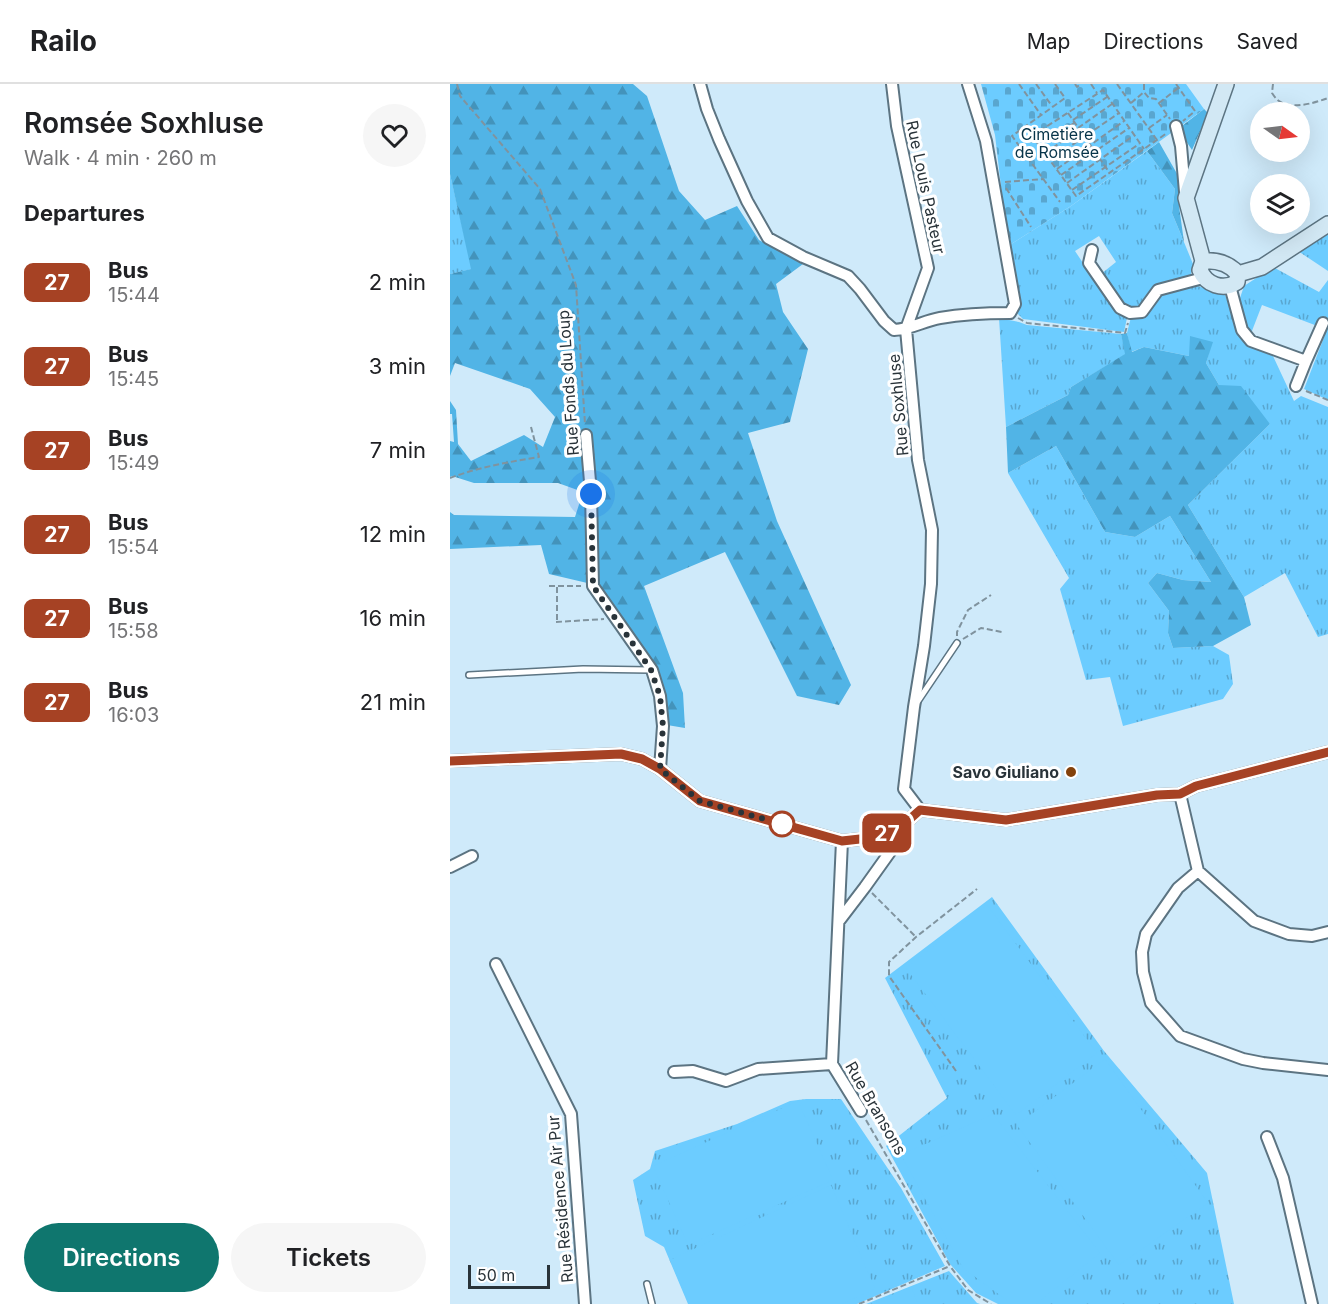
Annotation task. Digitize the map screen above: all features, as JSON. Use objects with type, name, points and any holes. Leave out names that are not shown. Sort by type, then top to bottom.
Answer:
[{"type":"street","name":"Rue Soxhluse","points":[[700,84],[719,140],[747,201],[768,238],[803,257],[848,276],[884,321],[894,330],[906,329],[918,460],[932,530],[931,584],[904,789],[920,810]]},
{"type":"street","name":"Rue Louis Pasteur","points":[[892,84],[897,126],[928,268],[906,329]]},
{"type":"street","points":[[906,329],[937,318],[1010,313],[1015,304],[986,141],[968,84]]},
{"type":"street","points":[[1186,198],[1226,84]]},
{"type":"street","points":[[1176,126],[1181,146],[1186,198],[1203,261],[1200,270],[1203,278],[1219,286],[1234,280],[1262,267],[1328,224]]},
{"type":"street","points":[[1092,250],[1089,263],[1120,308],[1130,313],[1142,312],[1158,290],[1203,278]]},
{"type":"street","points":[[1203,261],[1219,261],[1232,267],[1242,330],[1251,341],[1306,361]]},
{"type":"street","points":[[1296,386],[1323,323]]},
{"type":"street","name":"Rue Fonds du Loup","points":[[586,435],[591,494],[593,586]]},
{"type":"street","points":[[593,586],[651,670],[660,696],[663,726],[660,769]]},
{"type":"street","points":[[450,761],[621,754],[642,759],[660,769],[700,801],[842,841],[886,834],[902,826],[920,810],[1006,820],[1157,795],[1180,794],[1196,786],[1328,752]]},
{"type":"street","points":[[1180,794],[1198,871],[1254,921],[1289,934],[1312,936],[1328,932]]},
{"type":"street","points":[[838,921],[900,838],[902,826]]},
{"type":"street","name":"Rue Bransons","points":[[842,841],[832,1064],[861,1111]]},
{"type":"street","points":[[450,867],[472,856]]},
{"type":"street","points":[[1198,871],[1178,888],[1146,934],[1142,952],[1143,972],[1151,1003],[1180,1036],[1243,1059],[1328,1070]]},
{"type":"street","name":"Rue Résidence Air Pur","points":[[496,964],[571,1114],[585,1304]]},
{"type":"street","points":[[674,1072],[693,1071],[726,1081],[758,1070],[832,1064]]},
{"type":"street","points":[[1266,1137],[1283,1178],[1312,1304]]},
{"type":"lane","points":[[914,707],[957,643]]},
{"type":"lane","points":[[469,675],[582,669],[651,670]]},
{"type":"lane","points":[[647,1284],[652,1304]]},
{"type":"path","name":"Rue Fonds du Loup","points":[[457,84],[460,96],[540,189],[576,285],[586,435]]},
{"type":"path","points":[[1019,84],[1041,115]]},
{"type":"path","points":[[1036,84],[1053,107]]},
{"type":"path","points":[[1055,84],[1065,98],[1012,136],[1060,202]]},
{"type":"path","points":[[1075,84],[1077,87],[1081,84]]},
{"type":"path","points":[[1091,84],[1097,93]]},
{"type":"path","points":[[1117,84],[1157,140]]},
{"type":"path","points":[[1144,84],[1144,92],[1149,98],[1156,99],[1176,126]]},
{"type":"path","points":[[1273,84],[1272,93],[1280,102],[1295,105],[1309,104],[1328,98]]},
{"type":"path","points":[[1159,103],[1179,87]]},
{"type":"path","points":[[1025,126],[1032,136],[1039,146],[1045,153],[1056,169],[1077,196],[1144,149],[1102,90],[1032,136]]},
{"type":"path","points":[[1131,103],[1144,92]]},
{"type":"path","points":[[1039,146],[1107,97]]},
{"type":"path","points":[[1045,153],[1112,104]]},
{"type":"path","points":[[1068,113],[1109,173]]},
{"type":"path","points":[[1050,160],[1119,113]]},
{"type":"path","points":[[1149,128],[1167,115]]},
{"type":"path","points":[[1056,169],[1124,121]]},
{"type":"path","points":[[1061,175],[1129,128]]},
{"type":"path","points":[[1067,183],[1134,136]]},
{"type":"path","points":[[1072,190],[1140,143]]},
{"type":"path","points":[[1031,227],[1003,183],[1043,179]]},
{"type":"path","points":[[1010,313],[1026,323],[1125,333]]},
{"type":"path","points":[[1311,394],[1328,400]]},
{"type":"path","points":[[450,478],[492,465],[539,457],[531,427]]},
{"type":"path","points":[[549,586],[593,586]]},
{"type":"path","points":[[556,587],[556,622],[616,618]]},
{"type":"path","points":[[957,643],[957,632],[968,610],[992,596]]},
{"type":"path","points":[[957,643],[981,628],[1002,632]]},
{"type":"path","points":[[865,887],[916,937]]},
{"type":"path","points":[[956,1071],[889,976],[889,962],[916,937],[977,889]]},
{"type":"path","name":"Rue Bransons","points":[[861,1111],[950,1266],[968,1290],[991,1304]]},
{"type":"path","points":[[860,1304],[950,1266]]},
{"type":"green space","points":[[450,84],[633,84],[647,96],[679,191],[705,220],[737,206],[759,240],[803,264],[776,284],[783,312],[808,349],[790,422],[748,433],[777,521],[851,685],[839,705],[797,696],[725,552],[644,586],[683,693],[685,728],[667,725],[660,675],[600,586],[549,574],[541,545],[450,549],[450,512],[454,515],[575,517],[583,492],[558,483],[474,483],[450,477],[450,441],[454,442],[450,401],[456,410],[458,444],[471,461],[524,435],[543,447],[555,417],[530,389],[455,363],[450,376],[450,274],[471,269],[450,174]]},
{"type":"green space","name":"Cimetière de Romsée","points":[[981,84],[1186,84],[1204,109],[1071,206],[1008,246],[995,135]]},
{"type":"green space","points":[[1204,109],[1208,113],[1192,150],[1178,129]]},
{"type":"green space","points":[[1159,142],[1184,186],[1179,206],[1184,242],[1172,213],[1175,189],[1147,151]]},
{"type":"green space","points":[[1147,151],[1175,189],[1172,213],[1193,264],[1190,278],[1161,284],[1142,306],[1126,306],[1101,274],[1116,262],[1099,236],[1075,251],[1113,308],[1127,318],[1124,332],[1023,319],[1017,313],[1008,246],[1071,206]]},
{"type":"green space","points":[[450,174],[472,269],[450,274]]},
{"type":"green space","points":[[1328,232],[1328,271],[1298,251]]},
{"type":"green space","points":[[1273,267],[1319,292],[1328,280],[1328,319],[1322,318],[1320,327],[1262,305],[1250,336],[1239,301],[1244,286]]},
{"type":"green space","points":[[1195,285],[1225,295],[1242,339],[1250,347],[1273,356],[1294,401],[1301,396],[1328,407],[1328,634],[1318,637],[1285,573],[1244,597],[1188,505],[1270,424],[1219,385],[1206,363],[1212,342],[1189,356],[1144,347],[1131,352],[1127,333],[1131,317],[1160,296]]},
{"type":"green space","points":[[999,318],[1027,325],[1121,334],[1126,354],[1071,387],[1068,395],[1006,427]]},
{"type":"green space","points":[[1328,327],[1328,400],[1304,389]]},
{"type":"green space","points":[[1127,333],[1132,352],[1144,347],[1189,356],[1190,336],[1213,342],[1206,363],[1219,385],[1241,386],[1270,424],[1188,505],[1244,597],[1251,625],[1213,646],[1173,648],[1168,633],[1169,611],[1148,583],[1157,573],[1183,580],[1211,582],[1170,516],[1135,537],[1105,532],[1056,446],[1008,473],[1006,427],[1068,395],[1071,387],[1125,354],[1121,334]]},
{"type":"green space","points":[[1056,446],[1105,532],[1135,537],[1170,516],[1211,582],[1183,580],[1157,573],[1148,583],[1169,611],[1168,633],[1173,648],[1213,646],[1229,655],[1233,684],[1223,699],[1123,726],[1110,677],[1086,680],[1060,589],[1069,578],[1008,473]]},
{"type":"green space","points":[[992,897],[1104,1051],[1207,1173],[1234,1304],[998,1304],[976,1293],[950,1264],[886,1146],[947,1098],[885,978]]},
{"type":"green space","points":[[987,905],[1097,1053],[1016,1115],[906,968]]},
{"type":"green space","points":[[1105,1059],[1208,1203],[1119,1265],[1017,1125]]},
{"type":"green space","points":[[841,1099],[901,1188],[945,1266],[857,1304],[688,1304],[664,1247],[645,1236],[633,1180],[650,1169],[655,1151],[737,1124],[790,1101]]},
{"type":"green space","points":[[798,1101],[833,1180],[688,1245],[653,1166]]},
{"type":"green space","points":[[993,1114],[1100,1253],[1036,1304],[1012,1304],[963,1268],[901,1155]]},
{"type":"green space","points":[[831,1185],[875,1289],[841,1304],[689,1304],[670,1260]]},
{"type":"green space","points":[[949,1271],[980,1304],[866,1304]]},
{"type":"green space","points":[[911,1287],[918,1304],[872,1304]]},
{"type":"bus line","name":"27","points":[[450,761],[621,754],[642,759],[660,769],[700,801],[842,841],[886,834],[902,826],[920,810],[1006,820],[1157,795],[1180,794],[1196,786],[1328,752]]},
{"type":"place","name":"Savo Giuliano","points":[[1071,772]]},
{"type":"route","points":[[591,494],[593,586],[651,670],[660,696],[663,726],[660,769],[700,801],[782,824]]}]
